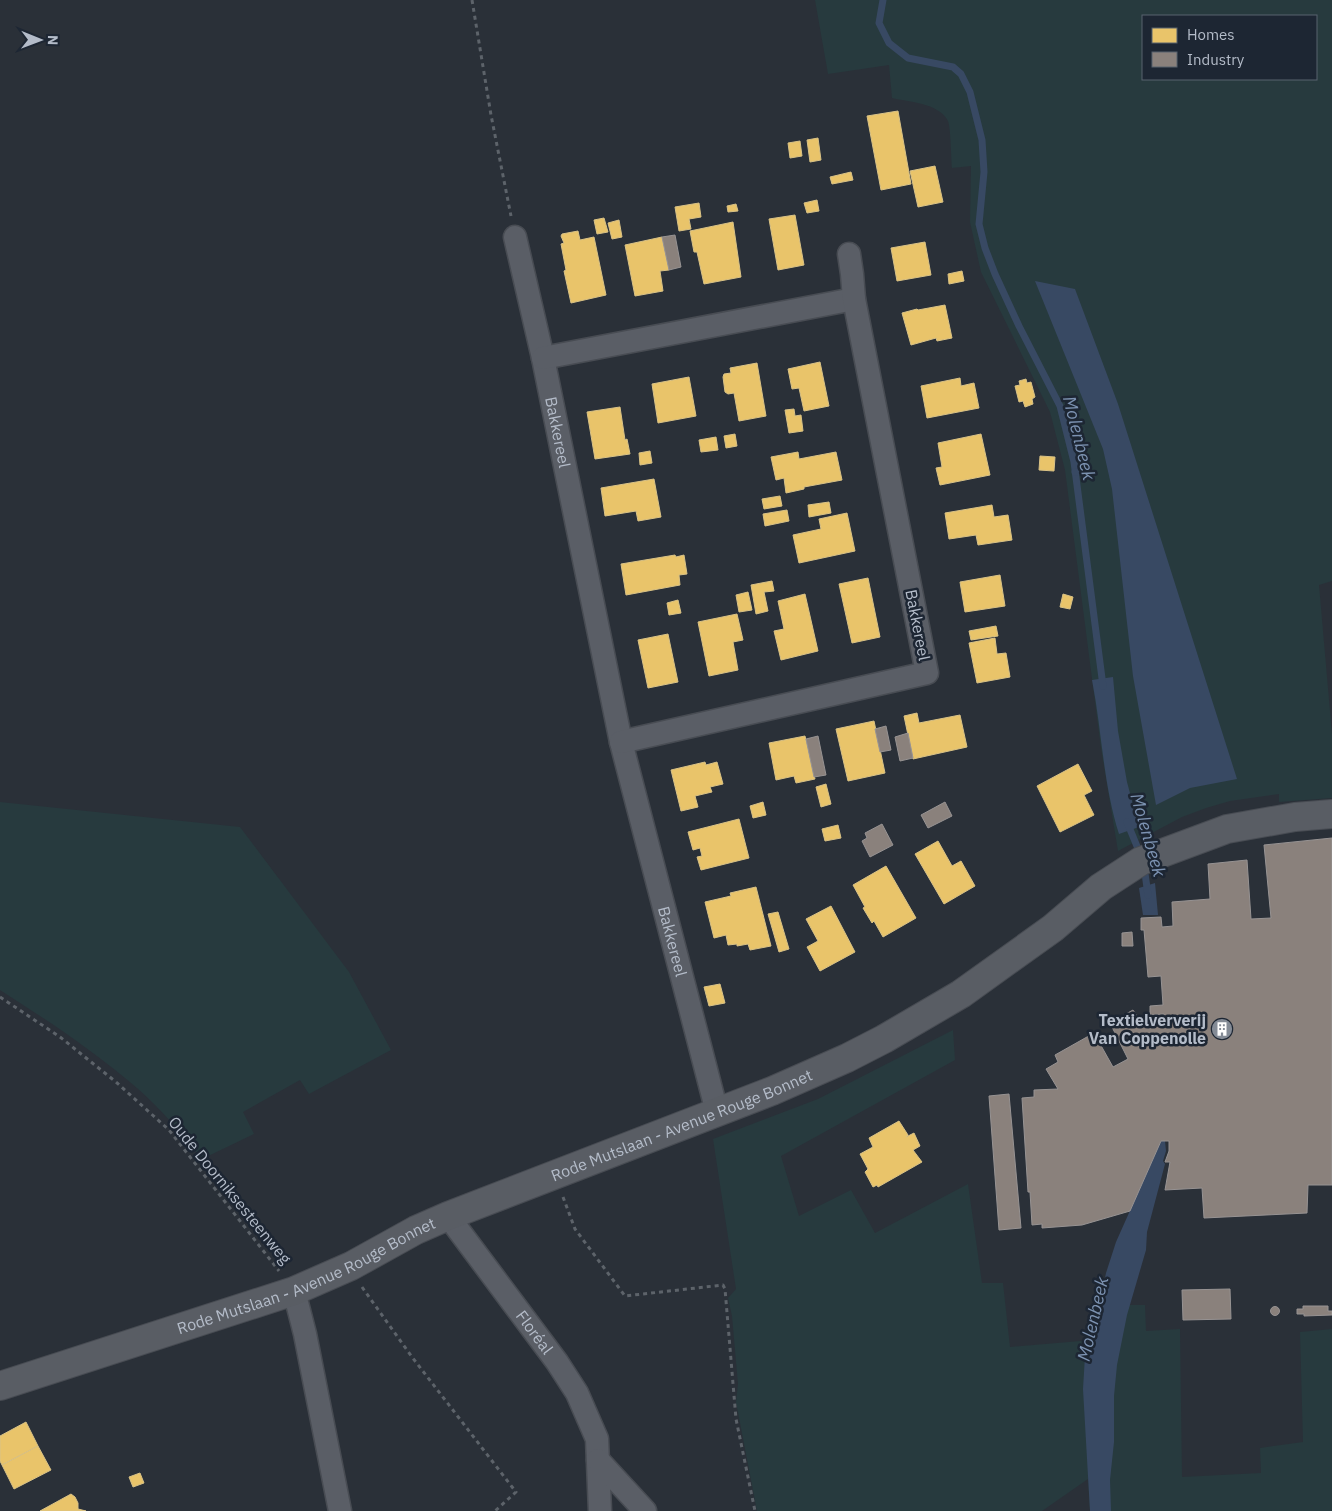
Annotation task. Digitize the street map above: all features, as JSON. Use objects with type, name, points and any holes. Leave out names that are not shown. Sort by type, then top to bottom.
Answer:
[{"type":"street","name":"Bakkereel","points":[[515,237],[543,358],[621,742],[717,1112]]},
{"type":"street","name":"Bakkereel","points":[[621,742],[927,672],[854,299],[849,254]]},
{"type":"street","points":[[543,358],[854,299]]},
{"type":"street","name":"Rode Mutslaan - Avenue Rouge Bonnet","points":[[0,1386],[294,1292],[351,1266],[416,1230],[448,1216],[772,1091],[847,1058],[930,1013],[995,971],[1052,928],[1101,887],[1141,860],[1227,829],[1295,817],[1332,814]]},
{"type":"street","name":"Floréal","points":[[448,1216],[557,1362],[577,1393],[596,1439],[600,1511]]},
{"type":"street","points":[[294,1292],[305,1334],[340,1511]]},
{"type":"street","points":[[598,1460],[645,1511]]},
{"type":"path","points":[[472,0],[491,116],[515,237]]},
{"type":"path","name":"Oude Doorniksesteenweg","points":[[0,997],[67,1043],[116,1082],[169,1130],[294,1292]]},
{"type":"path","points":[[555,1175],[575,1229],[625,1296],[724,1285],[736,1419],[755,1511]]},
{"type":"path","points":[[351,1266],[365,1291],[412,1357],[516,1492],[495,1511]]},
{"type":"green space","points":[[815,0],[1332,0],[1332,581],[1319,585],[1332,734],[1332,798],[1279,802],[1279,794],[1230,801],[1182,817],[1118,851],[1101,748],[1065,470],[1050,412],[981,272],[970,222],[971,166],[952,168],[949,125],[944,115],[938,110],[923,104],[892,98],[889,65],[828,74]]},
{"type":"green space","points":[[0,802],[240,827],[349,972],[391,1050],[309,1094],[300,1080],[243,1112],[254,1134],[202,1159],[171,1122],[137,1088],[70,1036],[0,990]]},
{"type":"green space","points":[[953,1030],[955,1060],[781,1156],[799,1216],[851,1190],[875,1233],[968,1184],[982,1283],[1003,1283],[1010,1347],[1104,1339],[1112,1305],[1145,1305],[1146,1331],[1180,1329],[1182,1477],[1261,1473],[1260,1448],[1303,1442],[1300,1332],[1332,1329],[1332,1511],[1090,1511],[1088,1479],[1042,1511],[757,1511],[736,1402],[738,1384],[732,1316],[728,1298],[736,1289],[713,1139],[818,1099]]},
{"type":"water","points":[[1035,281],[1075,289],[1118,404],[1237,779],[1190,788],[1156,805],[1133,676],[1112,489],[1103,449]]},
{"type":"water","points":[[1113,677],[1118,731],[1127,782],[1139,827],[1119,834],[1109,796],[1092,680]]},
{"type":"water","points":[[1155,883],[1158,915],[1143,915],[1139,888]]},
{"type":"water","points":[[1161,1141],[1165,1141],[1166,1151],[1163,1161],[1165,1164],[1147,1232],[1146,1250],[1127,1315],[1117,1365],[1114,1396],[1114,1442],[1110,1480],[1111,1511],[1090,1511],[1083,1389],[1085,1356],[1094,1331],[1106,1273],[1116,1242]]},
{"type":"building: Homes","points":[[898,111],[911,184],[881,190],[867,116]]},
{"type":"building: Homes","points":[[818,138],[821,160],[810,162],[807,140]]},
{"type":"building: Homes","points":[[800,141],[802,156],[790,158],[788,143]]},
{"type":"building: Homes","points":[[935,166],[943,202],[918,207],[910,171]]},
{"type":"building: Homes","points":[[851,172],[853,180],[832,184],[830,177]]},
{"type":"building: Homes","points":[[817,200],[819,211],[807,213],[804,203]]},
{"type":"building: Homes","points":[[699,203],[701,217],[689,219],[691,229],[679,231],[675,207]]},
{"type":"building: Homes","points":[[736,204],[738,211],[728,212],[727,206]]},
{"type":"building: Homes","points":[[795,215],[804,265],[778,270],[769,219]]},
{"type":"building: Homes","points":[[604,218],[608,232],[597,234],[594,220]]},
{"type":"building: Homes","points":[[619,220],[622,237],[612,239],[608,223]]},
{"type":"building: Homes","points":[[733,222],[741,277],[704,284],[690,231]]},
{"type":"building: Homes","points":[[578,231],[580,240],[594,237],[606,295],[571,303],[564,271],[566,270],[561,244],[564,243],[561,236],[562,234]]},
{"type":"building: Homes","points":[[662,237],[669,270],[660,271],[663,291],[635,296],[625,245]]},
{"type":"building: Homes","points":[[925,242],[931,275],[897,281],[891,248]]},
{"type":"building: Homes","points":[[962,271],[964,281],[949,284],[948,274]]},
{"type":"building: Homes","points":[[945,305],[952,338],[937,341],[936,338],[911,345],[902,313]]},
{"type":"building: Homes","points":[[820,362],[829,406],[804,411],[799,388],[792,389],[788,369]]},
{"type":"building: Homes","points":[[757,363],[766,416],[739,421],[734,393],[728,394],[725,392],[723,377],[724,374],[731,373],[730,368]]},
{"type":"building: Homes","points":[[689,377],[696,416],[658,423],[652,384]]},
{"type":"building: Homes","points":[[960,378],[961,386],[974,383],[979,408],[927,418],[921,386]]},
{"type":"building: Homes","points":[[1026,379],[1027,383],[1031,382],[1035,397],[1032,399],[1033,404],[1025,407],[1023,401],[1019,402],[1015,386],[1020,385],[1019,381]]},
{"type":"building: Homes","points":[[620,407],[625,440],[627,439],[630,454],[595,459],[587,412]]},
{"type":"building: Homes","points":[[794,409],[795,416],[801,415],[803,431],[789,433],[785,410]]},
{"type":"building: Homes","points":[[735,434],[737,446],[726,448],[724,436]]},
{"type":"building: Homes","points":[[981,434],[990,475],[940,485],[936,468],[942,467],[938,443]]},
{"type":"building: Homes","points":[[716,437],[718,450],[701,452],[699,440]]},
{"type":"building: Homes","points":[[650,451],[652,463],[640,465],[639,453]]},
{"type":"building: Homes","points":[[798,452],[799,459],[836,452],[842,480],[804,487],[804,489],[786,493],[784,478],[776,480],[771,457]]},
{"type":"building: Homes","points":[[1040,456],[1055,457],[1054,471],[1039,470]]},
{"type":"building: Homes","points":[[654,479],[661,517],[638,521],[636,511],[605,516],[601,488]]},
{"type":"building: Homes","points":[[780,496],[782,506],[764,509],[762,499]]},
{"type":"building: Homes","points":[[829,502],[831,513],[809,517],[808,505]]},
{"type":"building: Homes","points":[[992,505],[994,517],[1008,515],[1012,540],[978,545],[976,535],[949,539],[945,513]]},
{"type":"building: Homes","points":[[787,510],[789,521],[765,526],[763,514]]},
{"type":"building: Homes","points":[[847,513],[855,551],[799,563],[793,535],[821,529],[819,519]]},
{"type":"building: Homes","points":[[675,555],[676,557],[684,555],[687,574],[679,575],[680,585],[626,595],[621,564]]},
{"type":"building: Homes","points":[[1000,575],[1005,606],[965,612],[960,582]]},
{"type":"building: Homes","points":[[868,578],[880,637],[852,643],[839,584]]},
{"type":"building: Homes","points":[[772,581],[774,591],[764,592],[768,611],[756,614],[751,585]]},
{"type":"building: Homes","points":[[748,592],[752,610],[739,612],[736,595]]},
{"type":"building: Homes","points":[[805,594],[818,651],[781,660],[774,631],[784,629],[778,601]]},
{"type":"building: Homes","points":[[1063,594],[1073,597],[1070,609],[1060,607]]},
{"type":"building: Homes","points":[[678,600],[681,613],[669,615],[667,603]]},
{"type":"building: Homes","points":[[737,614],[743,640],[733,642],[738,670],[709,676],[698,622]]},
{"type":"building: Homes","points":[[996,626],[998,636],[971,640],[969,631]]},
{"type":"building: Homes","points":[[668,634],[678,682],[648,688],[638,640]]},
{"type":"building: Homes","points":[[995,638],[997,654],[1006,653],[1010,677],[977,683],[969,643]]},
{"type":"building: Homes","points":[[917,713],[919,723],[960,715],[967,747],[913,759],[904,716]]},
{"type":"building: Homes","points":[[874,721],[885,773],[848,781],[836,729]]},
{"type":"building: Homes","points":[[805,736],[815,779],[796,783],[794,776],[776,780],[769,743]]},
{"type":"building: Homes","points":[[705,762],[706,765],[717,762],[723,784],[710,787],[712,792],[695,796],[698,807],[681,811],[671,770]]},
{"type":"building: Homes","points":[[1078,764],[1092,791],[1084,795],[1094,815],[1060,832],[1037,786]]},
{"type":"building: Homes","points":[[826,784],[831,804],[821,807],[816,787]]},
{"type":"building: Homes","points":[[763,802],[766,815],[753,818],[750,806]]},
{"type":"building: Homes","points":[[739,819],[749,858],[701,870],[697,857],[702,856],[700,848],[693,850],[688,832]]},
{"type":"building: Homes","points":[[838,825],[841,838],[825,841],[822,829]]},
{"type":"building: Homes","points":[[938,841],[952,866],[961,861],[975,886],[944,904],[915,854]]},
{"type":"building: Homes","points":[[886,866],[916,918],[883,937],[874,921],[872,923],[863,908],[865,907],[853,885]]},
{"type":"building: Homes","points":[[756,887],[771,946],[750,950],[748,944],[728,945],[726,935],[714,938],[705,902],[731,896],[730,893]]},
{"type":"building: Homes","points":[[831,906],[855,952],[820,971],[807,947],[818,941],[806,919]]},
{"type":"building: Homes","points":[[778,912],[789,949],[779,952],[768,914]]},
{"type":"building: Homes","points":[[720,984],[725,1003],[709,1006],[704,987]]},
{"type":"building: Homes","points":[[899,1121],[908,1135],[906,1137],[914,1133],[920,1146],[913,1150],[922,1162],[878,1187],[877,1185],[873,1187],[865,1172],[868,1169],[860,1154],[873,1147],[869,1138]]},
{"type":"building: Homes","points":[[26,1422],[38,1446],[2,1465],[0,1461],[0,1436]]},
{"type":"building: Homes","points":[[38,1446],[51,1470],[14,1489],[2,1465]]},
{"type":"building: Homes","points":[[140,1473],[144,1483],[133,1487],[129,1477]]},
{"type":"building: Homes","points":[[71,1494],[78,1503],[78,1509],[86,1511],[40,1511]]},
{"type":"building: Industry","points":[[675,235],[681,267],[669,270],[662,237]]},
{"type":"building: Industry","points":[[886,726],[891,750],[880,752],[875,729]]},
{"type":"building: Industry","points":[[908,733],[913,758],[900,761],[895,737]]},
{"type":"building: Industry","points":[[818,736],[826,775],[814,777],[806,739]]},
{"type":"building: Industry","points":[[945,802],[952,816],[928,828],[921,815]]},
{"type":"building: Industry","points":[[882,824],[893,845],[870,857],[862,841],[867,838],[865,833]]},
{"type":"building: Industry","name":"Textielververij Van Coppenolle","points":[[1332,838],[1332,1185],[1308,1185],[1307,1213],[1204,1218],[1202,1188],[1165,1190],[1170,1162],[1165,1162],[1169,1151],[1169,1141],[1161,1141],[1130,1211],[1082,1225],[1042,1228],[1042,1224],[1032,1225],[1022,1098],[1034,1097],[1034,1090],[1058,1089],[1046,1069],[1058,1062],[1055,1055],[1094,1033],[1113,1067],[1128,1059],[1110,1023],[1133,1010],[1143,1025],[1165,1024],[1164,1014],[1150,1015],[1150,1006],[1163,1005],[1161,976],[1148,977],[1144,930],[1141,930],[1141,918],[1161,917],[1162,927],[1173,926],[1172,902],[1210,899],[1208,864],[1247,860],[1251,919],[1271,918],[1264,845]]},
{"type":"building: Industry","points":[[1132,932],[1133,946],[1122,946],[1122,933]]},
{"type":"building: Industry","points":[[1009,1094],[1021,1228],[999,1230],[989,1096]]},
{"type":"building: Industry","points":[[1230,1289],[1231,1319],[1183,1320],[1182,1290]]},
{"type":"building: Industry","points":[[1303,1306],[1328,1306],[1328,1311],[1332,1311],[1332,1315],[1304,1316],[1304,1314],[1297,1314],[1297,1309],[1303,1309]]},
{"type":"building: Industry","points":[[1275,1307],[1279,1311],[1275,1315],[1271,1311]]},
{"type":"waterway","name":"Molenbeek","points":[[883,0],[879,23],[889,43],[908,58],[953,67],[961,74],[970,92],[982,140],[984,172],[979,224],[985,248],[1019,326],[1060,406],[1074,462],[1103,686]]},
{"type":"waterway","points":[[1075,472],[1087,471]]},
{"type":"waterway","name":"Molenbeek","points":[[1127,822],[1141,856]]},
{"type":"waterway","name":"Molenbeek","points":[[1144,866],[1148,895]]},
{"type":"place","name":"Textielververij Van Coppenolle","points":[[1222,1029]]}]
